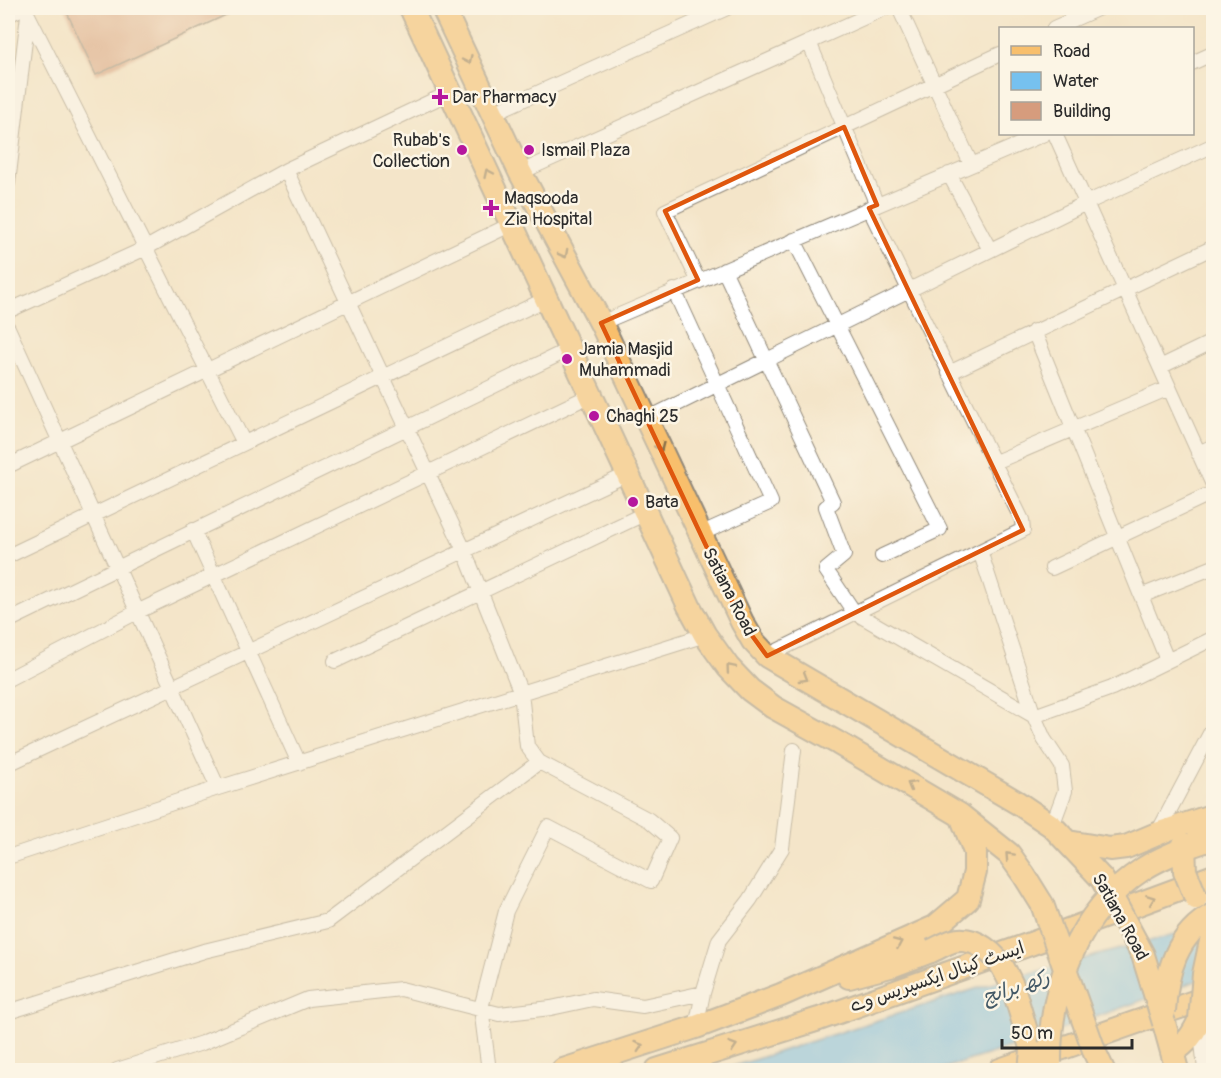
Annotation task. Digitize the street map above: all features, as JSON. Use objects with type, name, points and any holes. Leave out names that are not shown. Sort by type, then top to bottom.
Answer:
[{"type":"main road","name":"Satiana Road","points":[[411,8],[705,635],[750,690],[773,707],[960,815],[1009,854],[1041,904],[1099,1062]]},
{"type":"main road","name":"Satiana Road","points":[[443,8],[519,172],[601,323],[753,641],[767,656],[1018,803],[1052,826],[1102,879],[1143,955],[1175,1061]]},
{"type":"main road","points":[[818,732],[837,698]]},
{"type":"main road","points":[[563,1071],[696,1027],[781,995],[935,927],[968,899],[975,872],[975,852],[960,815]]},
{"type":"main road","points":[[1068,842],[1110,849],[1126,847],[1214,815]]},
{"type":"main road","points":[[1175,1061],[1193,1035],[1200,1019],[1204,974],[1213,919],[1196,898],[1185,871],[1197,842],[1190,822]]},
{"type":"main road","points":[[1051,1071],[1050,1041],[1058,988],[1070,954],[1083,931],[1114,891],[1129,879],[1145,867],[1197,842]]},
{"type":"main road","name":"ایسٹ کینال ایکسپریس وے","points":[[657,1071],[841,1011],[1214,876]]},
{"type":"main road","points":[[1164,1023],[1166,989],[1172,964],[1188,933],[1213,919]]},
{"type":"main road","points":[[781,995],[894,965],[955,940],[972,941],[983,946],[1002,964],[1013,987],[1032,1051],[1030,1071]]},
{"type":"main road","points":[[1000,1071],[1214,995]]},
{"type":"street","points":[[492,113],[727,8]]},
{"type":"street","points":[[519,172],[885,8]]},
{"type":"street","points":[[899,8],[971,164]]},
{"type":"street","points":[[1056,27],[1099,8]]},
{"type":"street","points":[[8,15],[26,10]]},
{"type":"street","points":[[8,183],[26,10]]},
{"type":"street","points":[[26,10],[244,442]]},
{"type":"street","points":[[767,656],[1023,530],[1022,520],[909,290],[873,206],[809,42]]},
{"type":"street","points":[[1194,62],[1214,53]]},
{"type":"street","points":[[698,280],[665,211],[999,54]]},
{"type":"street","points":[[8,311],[146,248],[286,170],[450,92]]},
{"type":"street","points":[[601,323],[1042,135]]},
{"type":"street","points":[[1052,568],[1214,489],[1055,135]]},
{"type":"street","points":[[648,419],[1086,203],[1214,145]]},
{"type":"street","points":[[286,170],[464,550],[521,693],[527,746],[539,762],[648,820],[670,838],[651,881],[548,826],[506,911],[481,1008],[488,1063]]},
{"type":"street","points":[[949,174],[990,250]]},
{"type":"street","points":[[8,466],[512,224]]},
{"type":"street","points":[[794,240],[940,529],[882,556]]},
{"type":"street","points":[[949,372],[1214,247]]},
{"type":"street","points":[[724,270],[833,502],[826,507],[844,555],[826,570],[854,612],[1034,716],[1112,688],[1214,638]]},
{"type":"street","points":[[674,290],[771,502],[700,534]]},
{"type":"street","points":[[8,556],[546,299]]},
{"type":"street","points":[[8,328],[218,788]]},
{"type":"street","points":[[1034,332],[1167,660]]},
{"type":"street","points":[[1160,367],[1214,341]]},
{"type":"street","points":[[8,621],[570,349]]},
{"type":"street","points":[[993,463],[1169,388]]},
{"type":"street","points":[[8,679],[137,612],[591,395]]},
{"type":"street","points":[[1198,453],[1214,446]]},
{"type":"street","points":[[8,764],[628,474]]},
{"type":"street","points":[[335,661],[646,513]]},
{"type":"street","points":[[193,530],[299,763]]},
{"type":"street","points":[[980,551],[1034,716],[1044,739],[1062,766],[1065,791],[1052,826]]},
{"type":"street","points":[[1141,596],[1214,567]]},
{"type":"street","points":[[9,852],[705,635]]},
{"type":"street","points":[[1157,834],[1214,726]]},
{"type":"street","points":[[696,1027],[703,993],[719,940],[750,900],[782,848],[794,750]]},
{"type":"street","points":[[8,1012],[204,951],[328,921],[539,762]]},
{"type":"street","points":[[117,1071],[202,1043],[309,999],[401,988],[499,1014],[551,1008],[593,999],[643,1006],[703,993]]},
{"type":"street","points":[[1200,1019],[1205,1071]]},
{"type":"highlighted area","points":[[844,127],[877,205],[869,208],[1023,530],[767,656],[742,622],[601,323],[698,280],[665,211]]},
{"type":"water","name":"رکھ برانچ","points":[[1213,924],[1213,975],[1018,1045],[938,1070],[722,1070],[997,982]]},
{"type":"building","points":[[65,8],[241,8],[96,75]]},
{"type":"place","name":"Dar Pharmacy","points":[[440,97]]},
{"type":"place","name":"Rubab's Collection","points":[[462,150]]},
{"type":"place","name":"Ismail Plaza","points":[[529,150]]},
{"type":"place","name":"Maqsooda Zia Hospital","points":[[491,208]]},
{"type":"place","name":"Jamia Masjid Muhammadi","points":[[567,359]]},
{"type":"place","name":"Chaghi 25","points":[[594,416]]},
{"type":"place","name":"Bata","points":[[633,502]]}]
